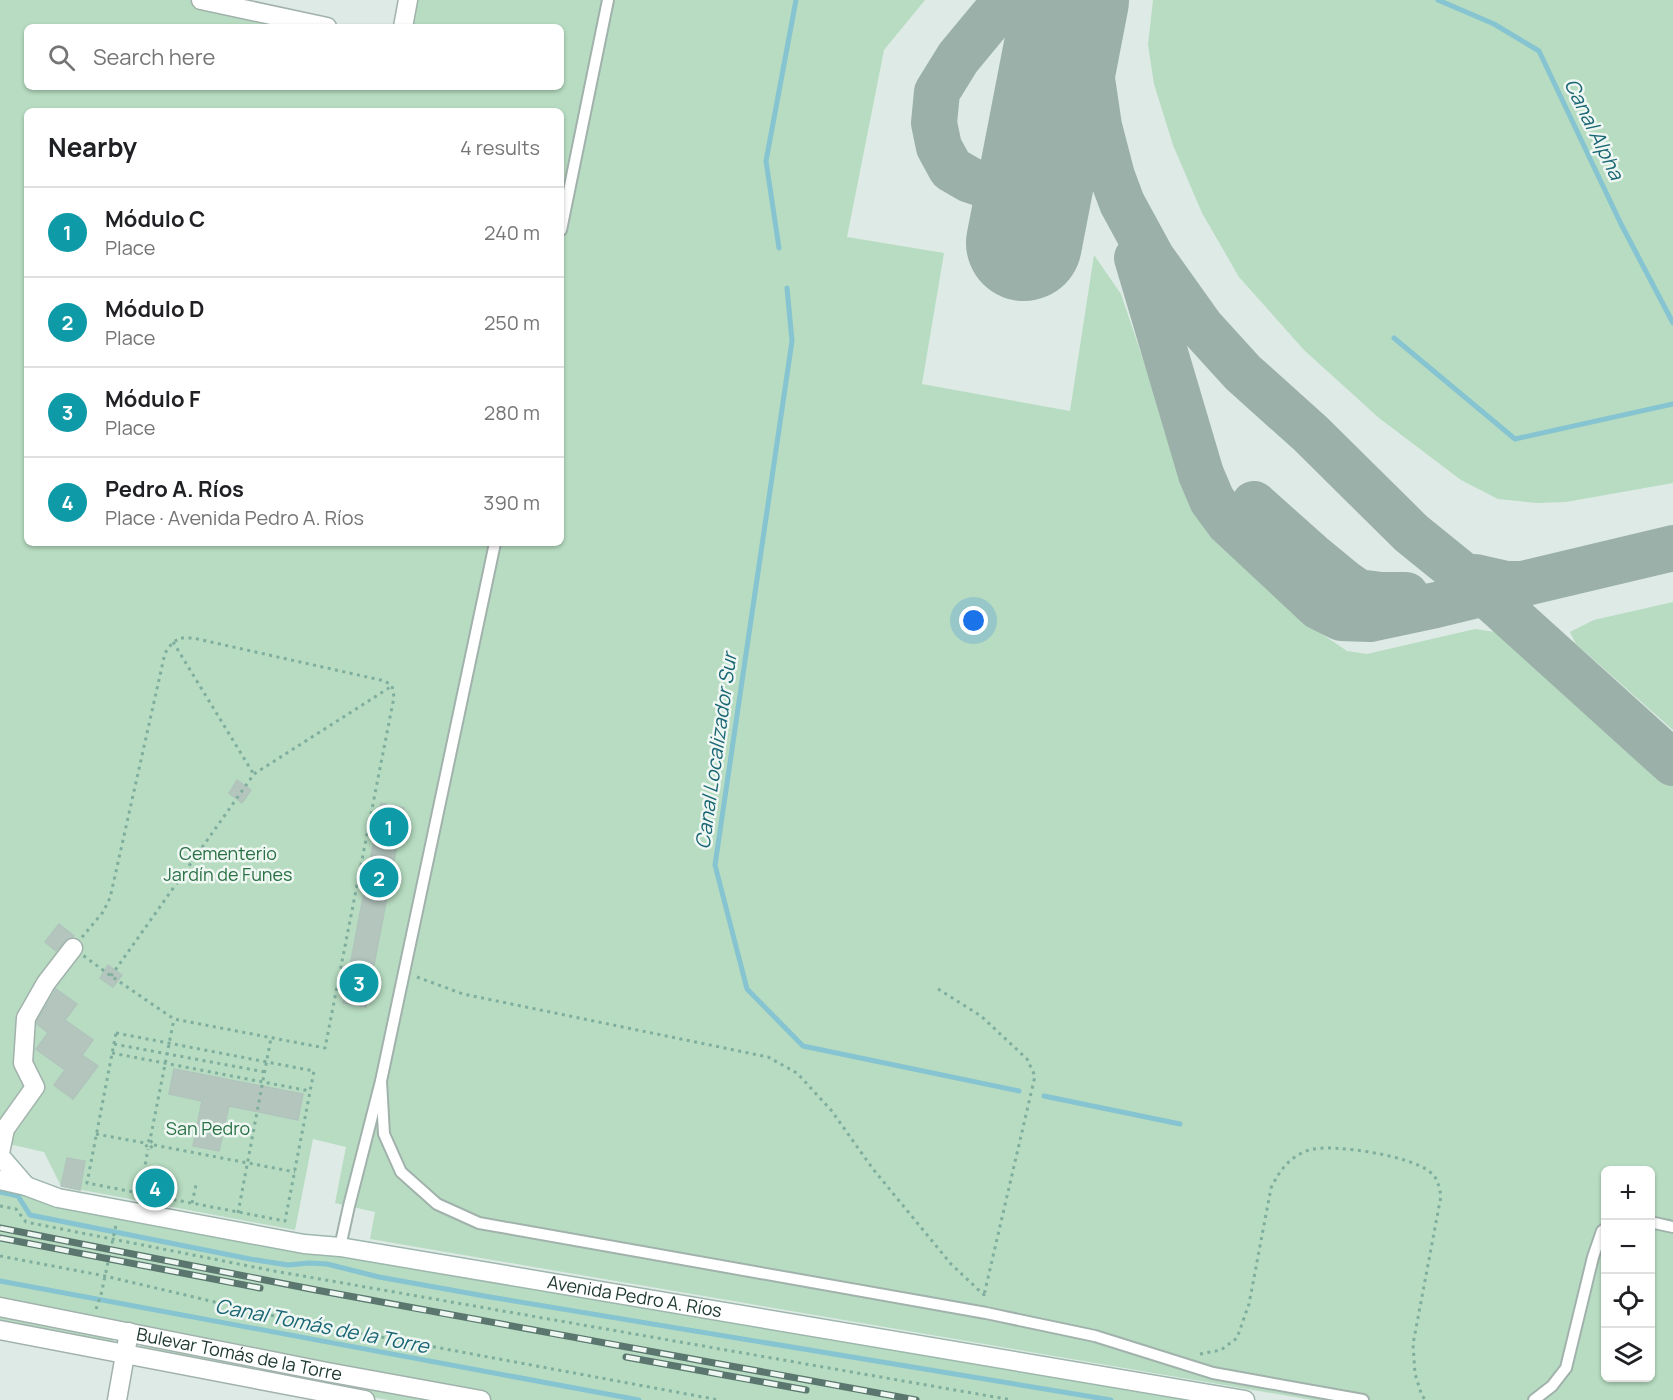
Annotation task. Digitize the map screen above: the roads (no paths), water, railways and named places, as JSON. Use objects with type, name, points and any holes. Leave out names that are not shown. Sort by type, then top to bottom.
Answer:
[{"type":"street","points":[[203,0],[313,24]]},
{"type":"street","points":[[404,24],[408,0]]},
{"type":"street","points":[[0,1155],[5,1129],[35,1087],[23,1063],[26,1018],[46,983],[73,948]]},
{"type":"street","name":"Avenida Pedro A. Ríos","points":[[0,1155],[26,1186]]},
{"type":"street","name":"Avenida Pedro A. Ríos","points":[[0,1180],[26,1186],[58,1198],[304,1244],[340,1247],[1245,1400]]},
{"type":"street","name":"Bulevar Tomás de la Torre","points":[[0,1307],[481,1400]]},
{"type":"street","name":"Bulevar Tomás de la Torre","points":[[0,1330],[325,1396],[365,1400]]},
{"type":"street","points":[[117,1400],[129,1332]]},
{"type":"street","points":[[325,1396],[327,1372]]},
{"type":"lane","points":[[564,215],[608,0]]},
{"type":"lane","points":[[340,1247],[405,973],[494,546]]},
{"type":"lane","points":[[381,1081],[384,1134],[401,1172],[437,1204],[479,1223],[986,1314],[1095,1336],[1213,1373],[1363,1400]]},
{"type":"lane","points":[[1655,1223],[1673,1227]]},
{"type":"lane","points":[[1534,1400],[1552,1386],[1566,1368],[1593,1257],[1601,1234]]},
{"type":"waterway","points":[[779,248],[766,161],[796,0]]},
{"type":"waterway","name":"Canal Alpha","points":[[1438,0],[1494,24],[1539,51],[1621,224],[1673,323]]},
{"type":"waterway","name":"Canal Localizador Sur","points":[[787,288],[792,341],[715,865],[747,989],[803,1046],[1019,1091]]},
{"type":"waterway","points":[[1394,338],[1515,439],[1673,404]]},
{"type":"waterway","name":"Canal Localizador Sur","points":[[1044,1096],[1180,1124]]},
{"type":"waterway","points":[[0,1192],[18,1196],[30,1215],[250,1259],[288,1265],[327,1264],[379,1277],[490,1297],[1111,1400]]},
{"type":"waterway","name":"Canal Tomás de la Torre","points":[[0,1281],[639,1400]]},
{"type":"railway","points":[[0,1228],[316,1290],[916,1400]]},
{"type":"railway","points":[[0,1238],[260,1288]]},
{"type":"railway","points":[[626,1357],[806,1390]]},
{"type":"place","name":"Módulo C","points":[[389,827]]},
{"type":"place","name":"Módulo D","points":[[379,878]]},
{"type":"place","name":"Módulo F","points":[[359,983]]},
{"type":"place","name":"Pedro A. Ríos","points":[[155,1188]]},
{"type":"park label","name":"Cementerio Jardín de Funes","points":[[228,864]]},
{"type":"park label","name":"San Pedro","points":[[208,1129]]}]
